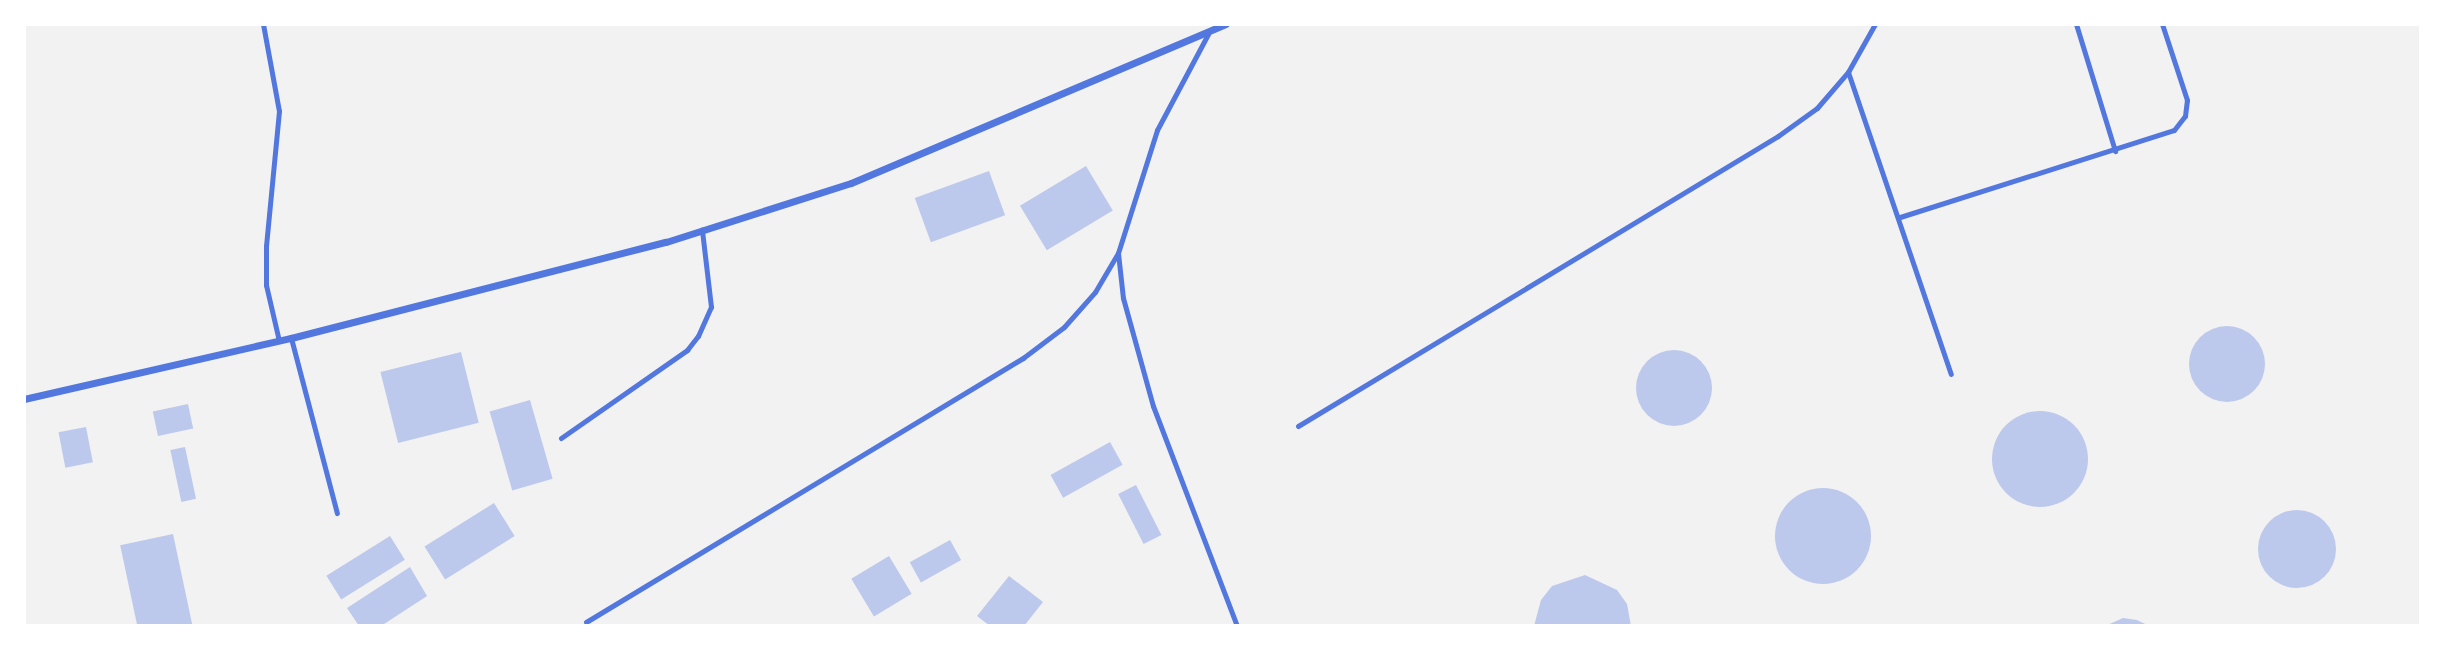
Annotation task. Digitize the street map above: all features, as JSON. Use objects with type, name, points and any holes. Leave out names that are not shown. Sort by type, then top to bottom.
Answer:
[{"type":"street","points":[[24,399],[279,341],[702,230],[851,183],[1208,34],[1226,24]]},
{"type":"lane","points":[[263,24],[279,111],[266,272],[279,341]]},
{"type":"lane","points":[[1298,426],[1778,136],[1817,108],[1848,72],[1875,24]]},
{"type":"lane","points":[[2076,24],[2115,151]]},
{"type":"lane","points":[[1900,217],[2115,151],[2174,130],[2185,116],[2187,100],[2162,24]]},
{"type":"lane","points":[[586,622],[1023,358],[1064,327],[1095,292],[1118,253],[1157,130],[1208,34]]},
{"type":"lane","points":[[1848,72],[1900,217],[1951,374]]},
{"type":"lane","points":[[561,438],[687,351],[698,336],[711,307],[712,288],[702,230]]},
{"type":"lane","points":[[1118,253],[1123,298],[1153,406],[1237,625]]},
{"type":"lane","points":[[290,338],[337,513]]},
{"type":"building","points":[[1086,166],[1113,211],[1047,250],[1020,206]]},
{"type":"building","points":[[989,171],[1005,215],[931,242],[915,198]]},
{"type":"building","points":[[2227,326],[2242,329],[2254,337],[2262,349],[2265,364],[2262,379],[2254,391],[2242,399],[2227,402],[2212,399],[2200,391],[2192,379],[2189,364],[2192,349],[2200,337],[2212,329]]},
{"type":"building","points":[[1674,350],[1689,353],[1701,361],[1709,373],[1712,388],[1709,403],[1701,415],[1689,423],[1674,426],[1659,423],[1647,415],[1639,403],[1636,388],[1639,373],[1647,361],[1659,353]]},
{"type":"building","points":[[461,352],[479,423],[398,443],[380,372]]},
{"type":"building","points":[[530,400],[553,479],[512,490],[490,412]]},
{"type":"building","points":[[188,404],[193,428],[158,436],[153,411]]},
{"type":"building","points":[[2040,411],[2058,415],[2074,425],[2084,441],[2088,459],[2084,477],[2074,493],[2058,503],[2040,507],[2022,503],[2006,493],[1996,477],[1992,459],[1996,441],[2006,425],[2022,415]]},
{"type":"building","points":[[86,427],[93,462],[65,468],[59,432]]},
{"type":"building","points":[[1110,442],[1123,465],[1063,498],[1051,475]]},
{"type":"building","points":[[185,447],[196,499],[181,502],[170,450]]},
{"type":"building","points":[[1136,485],[1161,535],[1144,544],[1118,494]]},
{"type":"building","points":[[1823,488],[1841,492],[1857,502],[1867,518],[1871,536],[1867,554],[1857,570],[1841,580],[1823,584],[1805,580],[1789,570],[1779,554],[1775,536],[1779,518],[1789,502],[1805,492]]},
{"type":"building","points":[[494,503],[515,536],[445,580],[424,546]]},
{"type":"building","points":[[2297,510],[2312,513],[2325,521],[2333,534],[2336,549],[2333,564],[2325,577],[2312,585],[2297,588],[2282,585],[2269,577],[2261,564],[2258,549],[2261,534],[2269,521],[2282,513]]},
{"type":"building","points":[[173,534],[193,626],[137,626],[120,545]]},
{"type":"building","points":[[390,536],[405,560],[341,599],[326,576]]},
{"type":"building","points":[[950,540],[961,560],[921,582],[910,562]]},
{"type":"building","points":[[889,556],[912,594],[874,616],[851,579]]},
{"type":"building","points":[[410,567],[427,596],[381,626],[359,626],[347,608]]},
{"type":"building","points":[[1585,575],[1617,590],[1627,604],[1631,626],[1534,626],[1541,600],[1552,586]]},
{"type":"building","points":[[1009,576],[1043,602],[1024,626],[990,626],[977,616]]},
{"type":"building","points":[[2123,618],[2137,620],[2149,626],[2105,626]]}]
